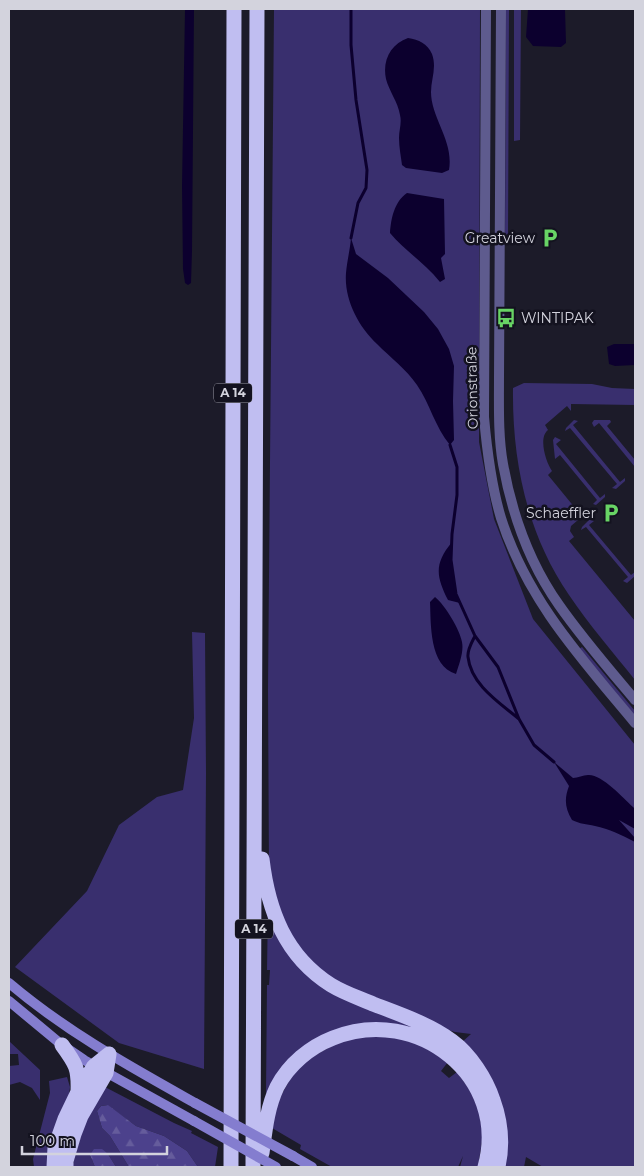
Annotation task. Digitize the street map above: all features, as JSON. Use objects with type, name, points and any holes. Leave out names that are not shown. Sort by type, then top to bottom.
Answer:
[{"type":"highway","name":"A 14","points":[[229,1163],[234,9]]},
{"type":"highway","name":"A 14","points":[[253,1167],[257,9]]},
{"type":"highway","points":[[254,790],[265,887],[282,932],[292,949],[309,967],[331,985],[453,1041],[477,1070],[490,1091],[501,1132],[502,1151],[498,1167]]},
{"type":"highway","points":[[260,1167],[269,1108],[285,1076],[312,1048],[361,1029],[394,1030],[429,1041],[444,1051],[468,1074],[485,1107],[488,1121],[489,1136],[485,1167]]},
{"type":"highway","points":[[62,1045],[77,1068],[79,1080],[78,1094]]},
{"type":"highway","points":[[66,1167],[74,1134],[100,1070],[109,1054]]},
{"type":"highway","points":[[54,1167],[55,1147],[78,1094],[100,1070]]},
{"type":"main road","points":[[9,983],[53,1019],[109,1054],[312,1167]]},
{"type":"main road","points":[[9,1001],[62,1045],[100,1070],[276,1167]]},
{"type":"street","name":"Orionstraße","points":[[486,9],[484,417],[490,469],[501,518],[510,543],[536,594],[560,631],[635,724]]},
{"type":"street","name":"Orionstraße","points":[[501,9],[499,386],[503,464],[522,535],[548,588],[577,630],[635,700]]},
{"type":"shaded area","points":[[185,9],[194,9],[192,251],[191,283],[188,285],[185,283],[183,269],[182,186]]},
{"type":"shaded area","points":[[274,9],[480,9],[479,442],[494,519],[533,619],[635,745],[635,1167],[543,1167],[526,1157],[524,1167],[500,1167],[461,1043],[471,1034],[438,1027],[336,981],[314,966],[283,926],[269,872],[268,689]]},
{"type":"shaded area","points":[[506,9],[509,9],[507,241],[505,237]]},
{"type":"shaded area","points":[[514,9],[521,9],[520,140],[514,141]]},
{"type":"shaded area","points":[[528,9],[565,9],[566,43],[561,47],[533,46],[526,37]]},
{"type":"shaded area","points":[[408,38],[425,45],[432,54],[434,69],[431,92],[432,102],[446,139],[450,159],[449,170],[442,173],[406,168],[402,165],[399,141],[401,118],[386,79],[385,65],[389,54],[397,44]]},
{"type":"shaded area","points":[[407,193],[444,199],[445,254],[441,258],[445,279],[440,282],[390,233],[392,217],[396,206]]},
{"type":"shaded area","points":[[351,238],[356,254],[388,278],[424,312],[438,329],[449,349],[454,366],[454,440],[450,445],[440,431],[426,400],[413,379],[370,337],[354,312],[347,293],[346,283],[346,269]]},
{"type":"shaded area","points":[[614,344],[635,344],[635,365],[615,366],[609,364],[607,347]]},
{"type":"shaded area","points":[[524,383],[592,384],[612,388],[635,389],[635,405],[571,404],[571,411],[567,406],[545,425],[548,430],[543,444],[547,462],[552,471],[548,475],[580,514],[586,511],[571,526],[570,531],[574,537],[569,541],[635,621],[635,680],[569,595],[554,572],[542,547],[525,496],[515,443],[513,388]]},
{"type":"shaded area","points":[[574,420],[578,421],[573,425],[620,482],[625,478],[625,481],[616,489],[612,488],[617,484],[570,428],[565,431]]},
{"type":"shaded area","points":[[594,420],[610,420],[611,422],[607,426],[635,460],[635,467],[599,423],[594,427],[592,423]]},
{"type":"shaded area","points":[[555,437],[561,440],[556,444],[600,498],[605,494],[605,497],[596,505],[593,504],[597,500],[560,455],[555,459],[553,440]]},
{"type":"shaded area","points":[[590,519],[594,521],[589,525],[631,575],[635,572],[635,576],[627,583],[623,581],[628,577],[586,527],[581,530]]},
{"type":"shaded area","points":[[452,542],[453,573],[460,603],[448,600],[439,577],[442,557]]},
{"type":"shaded area","points":[[435,597],[447,612],[461,637],[461,658],[456,674],[447,670],[441,662],[436,654],[433,643],[430,602]]},
{"type":"shaded area","points":[[192,632],[205,633],[204,1069],[119,1043],[15,967],[87,891],[119,825],[157,797],[183,790],[194,718]]},
{"type":"shaded area","points":[[582,647],[635,711],[635,717],[579,649]]},
{"type":"shaded area","points":[[554,762],[573,778],[588,775],[600,778],[633,807],[635,809],[635,829],[619,820],[635,838],[635,842],[600,827],[572,820],[566,803],[569,786]]},
{"type":"shaded area","points":[[268,907],[298,960],[419,1028],[416,1030],[349,1027],[266,1093],[267,985],[269,985],[270,970],[267,970]]},
{"type":"shaded area","points":[[353,1034],[412,1039],[448,1062],[441,1071],[449,1078],[457,1072],[477,1100],[483,1135],[478,1167],[460,1167],[463,1156],[458,1167],[332,1167],[300,1149],[301,1145],[272,1128],[273,1110],[298,1065]]},
{"type":"shaded area","points":[[9,1041],[40,1070],[40,1100],[32,1088],[20,1082],[9,1085],[9,1066],[19,1065],[18,1054],[9,1054]]},
{"type":"shaded area","points":[[67,1077],[70,1087],[69,1095],[50,1167],[34,1167],[33,1159],[50,1093],[49,1081]]},
{"type":"shaded area","points":[[105,1087],[192,1131],[191,1133],[218,1147],[215,1167],[198,1167],[187,1151],[164,1136],[136,1126],[107,1105],[101,1106],[97,1111],[102,1128],[110,1136],[129,1167],[116,1167],[108,1154],[90,1155],[95,1167],[72,1167],[86,1118]]},
{"type":"green space","points":[[108,1105],[136,1126],[164,1136],[187,1151],[198,1167],[129,1167],[110,1136],[102,1128],[97,1111],[101,1106]]},
{"type":"green space","points":[[94,1149],[102,1149],[108,1154],[116,1167],[95,1167],[90,1155]]},
{"type":"waterway","points":[[351,9],[351,45],[356,100],[367,170],[366,188],[358,203],[351,238]]},
{"type":"waterway","points":[[450,445],[457,467],[457,495],[451,560],[456,594],[475,636],[498,667],[519,719],[534,745],[554,762]]},
{"type":"waterway","points":[[475,636],[468,654],[470,667],[480,685],[519,719]]},
{"type":"place","name":"Greatview","points":[[550,238]]},
{"type":"place","name":"WINTIPAK","points":[[506,318]]},
{"type":"place","name":"Schaeffler","points":[[611,513]]}]
